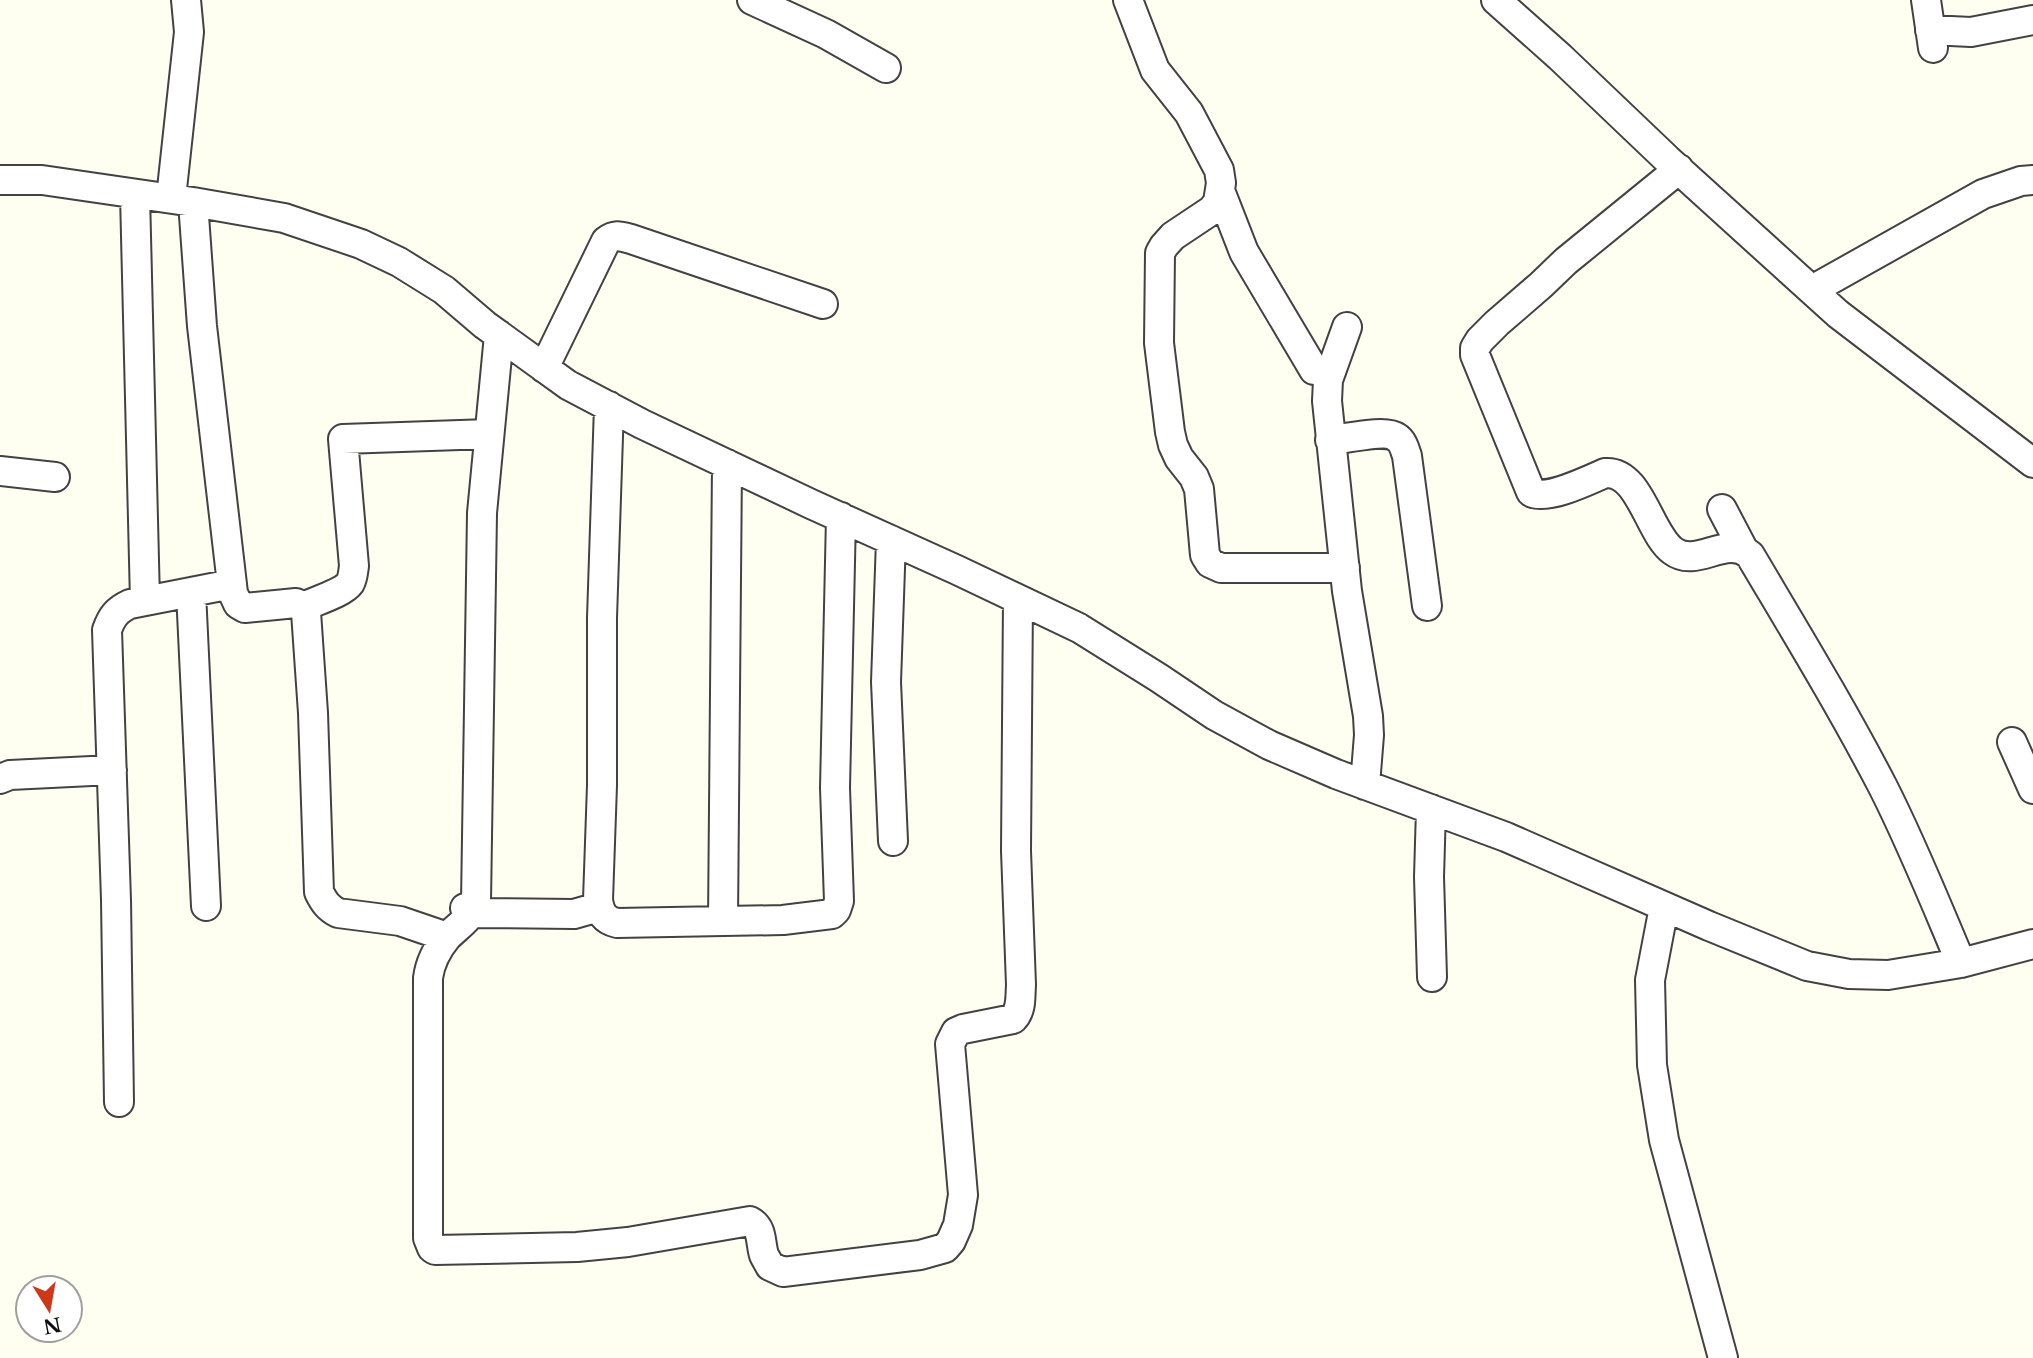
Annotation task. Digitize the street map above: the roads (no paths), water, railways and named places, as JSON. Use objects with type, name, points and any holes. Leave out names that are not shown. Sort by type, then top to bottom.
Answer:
[{"type":"street","points":[[186,0],[189,32],[182,200],[202,326],[233,593],[238,604],[245,608],[296,603],[303,607],[308,625],[319,892],[323,902],[338,913],[400,921],[447,937]]},
{"type":"street","points":[[752,0],[826,34],[886,68]]},
{"type":"street","points":[[1128,0],[1155,70],[1189,113],[1219,170],[1222,183],[1218,202],[1212,210],[1172,236],[1164,246],[1160,253],[1159,271],[1159,344],[1170,432],[1179,458],[1194,477],[1199,489],[1205,555],[1210,563],[1221,568],[1345,568]]},
{"type":"street","points":[[1926,0],[1931,39],[2033,20]]},
{"type":"street","points":[[1511,5],[1560,57],[1838,314],[2033,463]]},
{"type":"street","points":[[1679,169],[1566,261],[1497,323],[1480,340],[1475,348],[1475,355],[1531,492],[1537,495],[1548,494],[1614,473],[1632,486],[1664,541],[1673,551],[1682,556],[1696,556],[1734,547],[1743,549]]},
{"type":"street","points":[[0,180],[41,180],[284,218],[361,244],[399,262],[444,290],[499,335],[568,385],[727,464],[1079,628],[1214,715],[1269,745],[1365,785],[1506,837],[1807,966],[1849,974],[1888,975],[1961,962],[2033,944]]},
{"type":"street","points":[[1812,290],[1983,194],[2021,181],[2033,180]]},
{"type":"street","points":[[1221,193],[1244,252],[1314,370]]},
{"type":"street","points":[[135,195],[145,601]]},
{"type":"street","points":[[544,368],[606,241],[612,237],[631,239],[823,304]]},
{"type":"street","points":[[1348,327],[1328,380],[1327,401],[1345,568],[1368,716],[1365,785]]},
{"type":"street","points":[[499,335],[482,513],[476,902],[436,953],[428,978],[428,1238],[432,1248],[440,1251],[577,1247],[628,1242],[750,1221],[759,1231],[764,1254],[770,1266],[783,1272],[920,1255],[945,1248],[958,1225],[963,1195],[950,1044],[956,1032],[962,1029],[1013,1019],[1020,1004],[1016,851],[1018,599]]},
{"type":"street","points":[[609,407],[602,618],[598,900],[603,917],[610,921],[783,920],[832,915],[836,909],[839,901],[835,788],[841,517]]},
{"type":"street","points":[[303,607],[348,586],[352,579],[354,566],[343,439],[489,434]]},
{"type":"street","points":[[1330,440],[1388,434],[1397,437],[1403,445],[1407,456],[1427,606]]},
{"type":"street","points":[[723,921],[727,464]]},
{"type":"street","points":[[0,471],[55,477]]},
{"type":"street","points":[[1722,509],[1882,785],[1961,962]]},
{"type":"street","points":[[891,540],[886,682],[893,841]]},
{"type":"street","points":[[120,1102],[107,630],[111,618],[119,609],[130,604],[232,584]]},
{"type":"street","points":[[191,592],[206,906]]},
{"type":"street","points":[[2012,742],[2033,789]]},
{"type":"street","points":[[0,779],[10,775],[112,770]]},
{"type":"street","points":[[1431,809],[1429,877],[1432,977]]},
{"type":"street","points":[[1664,906],[1650,980],[1652,1065],[1664,1140],[1723,1358]]},
{"type":"street","points":[[469,911],[574,914],[595,908],[600,911]]}]
